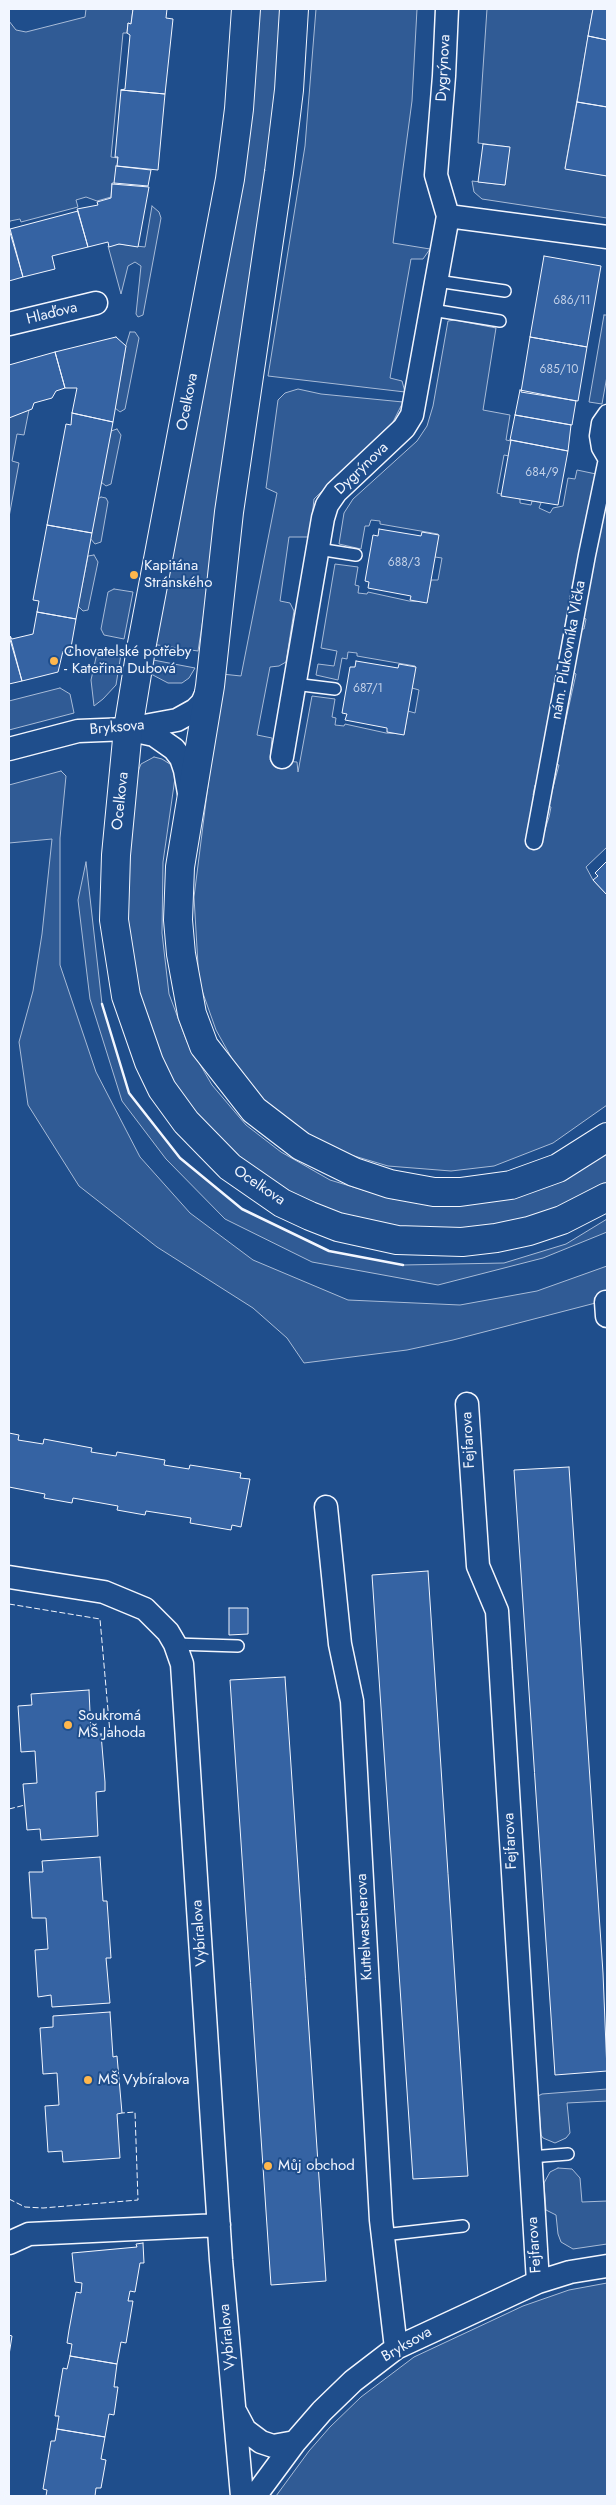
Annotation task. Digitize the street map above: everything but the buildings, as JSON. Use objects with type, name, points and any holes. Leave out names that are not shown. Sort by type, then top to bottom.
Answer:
[{"type":"street","name":"Ocelkova","points":[[246,9],[239,109],[230,179],[140,649],[128,730],[116,854],[114,920],[126,996],[149,1062],[162,1089],[186,1122],[207,1146],[230,1167],[282,1203],[338,1227],[397,1240],[462,1242],[496,1238],[529,1231],[562,1220],[607,1197]]},
{"type":"street","points":[[294,9],[288,99],[228,512],[210,686],[180,867],[178,920],[182,964],[192,1014],[204,1046],[254,1110],[280,1132],[301,1146],[354,1172],[390,1184],[434,1192],[485,1190],[536,1177],[579,1157],[607,1137]]},
{"type":"street","name":"Dygrýnova","points":[[282,757],[327,505],[336,492],[404,428],[412,415],[438,281],[448,216],[436,175],[447,9]]},
{"type":"street","points":[[448,216],[607,238]]},
{"type":"street","name":"Hlaďova","points":[[9,324],[96,303]]},
{"type":"street","name":"nám. Plukovníka Vlčka","points":[[534,841],[587,555],[607,459],[600,448],[598,436],[600,423],[607,412]]},
{"type":"street","name":"Bryksova","points":[[9,749],[78,730],[128,730],[177,720],[187,716],[202,703],[210,686]]},
{"type":"street","points":[[128,730],[154,735],[166,742],[181,758],[188,781],[188,816]]},
{"type":"street","name":"Fejfarova","points":[[467,1404],[478,1566],[497,1611],[538,2282]]},
{"type":"street","name":"Kuttelwascherova","points":[[326,1507],[340,1644],[352,1701],[383,2235],[396,2348]]},
{"type":"street","name":"Vybíralova","points":[[9,1577],[104,1592],[145,1609],[168,1632],[175,1644],[182,1664],[219,2226],[242,2496]]},
{"type":"street","points":[[9,2243],[29,2234],[219,2226]]},
{"type":"street","name":"Bryksova","points":[[255,2496],[322,2411],[353,2381],[396,2348],[538,2282],[570,2272],[607,2266]]},
{"type":"street","points":[[234,2409],[245,2430],[261,2442],[273,2446],[296,2442]]},
{"type":"lane","points":[[438,281],[505,291]]},
{"type":"lane","points":[[432,310],[500,321]]},
{"type":"lane","points":[[318,549],[356,555]]},
{"type":"lane","points":[[294,684],[335,689]]},
{"type":"lane","points":[[175,1644],[238,1646]]},
{"type":"lane","points":[[530,2157],[568,2154]]},
{"type":"lane","points":[[383,2235],[463,2226]]},
{"type":"shaded area","points":[[86,9],[133,9],[131,24],[128,23],[127,33],[123,33],[111,157],[118,158],[111,197],[97,201],[86,197],[76,200],[78,207],[21,222],[20,219],[10,221],[9,225],[9,21],[16,30],[26,32],[85,17]]},
{"type":"shaded area","points":[[253,9],[288,9],[273,169],[198,651],[151,644]]},
{"type":"shaded area","points":[[316,9],[417,9],[412,101],[393,243],[430,249],[423,259],[411,259],[390,378],[402,381],[405,392],[268,376],[305,146]]},
{"type":"shaded area","points":[[487,9],[593,9],[565,168],[607,176],[607,218],[482,199],[474,192],[472,181],[505,185],[509,147],[478,143]]},
{"type":"shaded area","points":[[152,206],[159,212],[161,218],[143,315],[138,317],[136,314],[141,266],[135,262],[128,266],[121,294],[108,246],[119,244],[145,247]]},
{"type":"shaded area","points":[[604,315],[607,315],[607,376],[602,404],[589,402]]},
{"type":"shaded area","points":[[455,320],[496,328],[483,410],[510,415],[506,440],[511,441],[509,456],[504,455],[497,493],[520,499],[520,503],[531,505],[532,501],[539,502],[541,503],[539,508],[550,513],[553,508],[563,506],[568,478],[575,479],[577,470],[596,474],[571,593],[559,659],[561,660],[537,785],[535,785],[533,795],[536,797],[541,842],[549,817],[551,807],[548,806],[559,765],[556,764],[576,674],[573,672],[582,629],[584,629],[586,619],[583,617],[607,485],[607,847],[586,867],[593,880],[607,895],[607,1105],[553,1143],[494,1166],[451,1171],[388,1166],[334,1150],[307,1134],[265,1102],[236,1066],[216,1030],[199,982],[194,897],[222,674],[241,676],[277,493],[266,488],[278,400],[285,393],[298,389],[321,394],[403,402],[393,422],[314,499],[310,537],[289,537],[280,601],[290,603],[294,611],[286,662],[279,666],[270,667],[257,735],[272,738],[270,760],[297,762],[298,772],[312,696],[335,699],[332,717],[336,718],[335,725],[344,726],[345,724],[386,733],[404,734],[408,711],[415,713],[419,690],[412,688],[415,666],[357,656],[357,653],[348,652],[347,659],[342,658],[338,680],[316,675],[318,664],[334,666],[337,651],[321,648],[335,564],[358,567],[355,585],[359,586],[358,593],[367,594],[368,592],[409,601],[427,602],[431,580],[438,580],[442,558],[435,557],[438,534],[380,524],[380,521],[371,520],[369,526],[365,526],[361,549],[339,544],[344,513],[353,499],[417,441],[427,426],[433,406],[448,321]]},
{"type":"shaded area","points":[[130,332],[135,332],[139,338],[125,409],[120,412],[115,408]]},
{"type":"shaded area","points":[[29,410],[24,435],[17,434],[12,461],[19,463],[9,517],[9,417]]},
{"type":"shaded area","points":[[117,429],[121,435],[111,484],[106,486],[101,482],[111,431]]},
{"type":"shaded area","points":[[101,497],[106,498],[108,502],[101,542],[95,544],[90,538],[98,499]]},
{"type":"shaded area","points":[[94,555],[98,562],[88,610],[83,611],[78,606],[88,556]]},
{"type":"shaded area","points":[[114,589],[133,592],[124,639],[104,635],[101,629],[108,592]]},
{"type":"shaded area","points":[[103,650],[121,654],[116,685],[94,706],[91,680],[97,653]]},
{"type":"shaded area","points":[[148,659],[195,668],[189,678],[182,683],[168,683],[151,674],[146,666]]},
{"type":"shaded area","points":[[60,688],[70,694],[74,713],[9,730],[9,701]]},
{"type":"shaded area","points":[[154,757],[162,759],[173,766],[175,778],[163,862],[162,933],[169,994],[187,1042],[212,1085],[246,1125],[281,1152],[330,1180],[393,1199],[428,1203],[607,1147],[607,1186],[595,1195],[492,1233],[369,1227],[299,1201],[248,1173],[167,1082],[140,1006],[126,936],[132,786],[141,764]]},
{"type":"shaded area","points":[[61,771],[66,776],[60,838],[60,965],[96,1072],[140,1157],[190,1213],[253,1260],[348,1300],[460,1305],[537,1291],[607,1266],[607,1300],[407,1350],[304,1363],[287,1338],[253,1308],[157,1247],[79,1186],[28,1105],[19,1042],[33,991],[42,934],[52,839],[9,843],[9,785]]},
{"type":"shaded area","points":[[86,862],[102,1004],[129,1093],[180,1158],[242,1209],[329,1251],[403,1265],[504,1263],[566,1244],[607,1219],[607,1232],[543,1258],[438,1285],[312,1262],[225,1219],[166,1159],[122,1101],[90,999],[78,900]]},
{"type":"shaded area","points":[[607,2089],[607,2101],[567,2103],[570,2133],[566,2138],[555,2143],[543,2138],[541,2135],[538,2096],[542,2094]]},
{"type":"shaded area","points":[[558,2168],[572,2169],[580,2178],[582,2202],[607,2201],[607,2244],[573,2249],[561,2242],[556,2215],[546,2210],[544,2183],[550,2172]]},
{"type":"shaded area","points":[[607,2283],[607,2496],[276,2496],[309,2451],[330,2427],[361,2397],[414,2357],[523,2306],[569,2290]]},
{"type":"fence","points":[[9,1604],[100,1619],[110,1733],[101,1734]]},
{"type":"fence","points":[[9,1809],[25,1805]]},
{"type":"fence","points":[[9,2199],[25,2207],[43,2208],[138,2200],[135,2112],[122,2113]]},
{"type":"wall","points":[[102,1004],[129,1093],[180,1158],[242,1209],[329,1251],[403,1265]]},
{"type":"place","name":"Kapitána Stránského","points":[[134,575]]},
{"type":"place","name":"Chovatelské potřeby - Kateřina Dubová","points":[[54,661]]},
{"type":"place","name":"Soukromá MŠ Jahoda","points":[[68,1725]]},
{"type":"place","name":"MŠ Vybíralova","points":[[88,2080]]},
{"type":"place","name":"Můj obchod","points":[[268,2166]]}]
